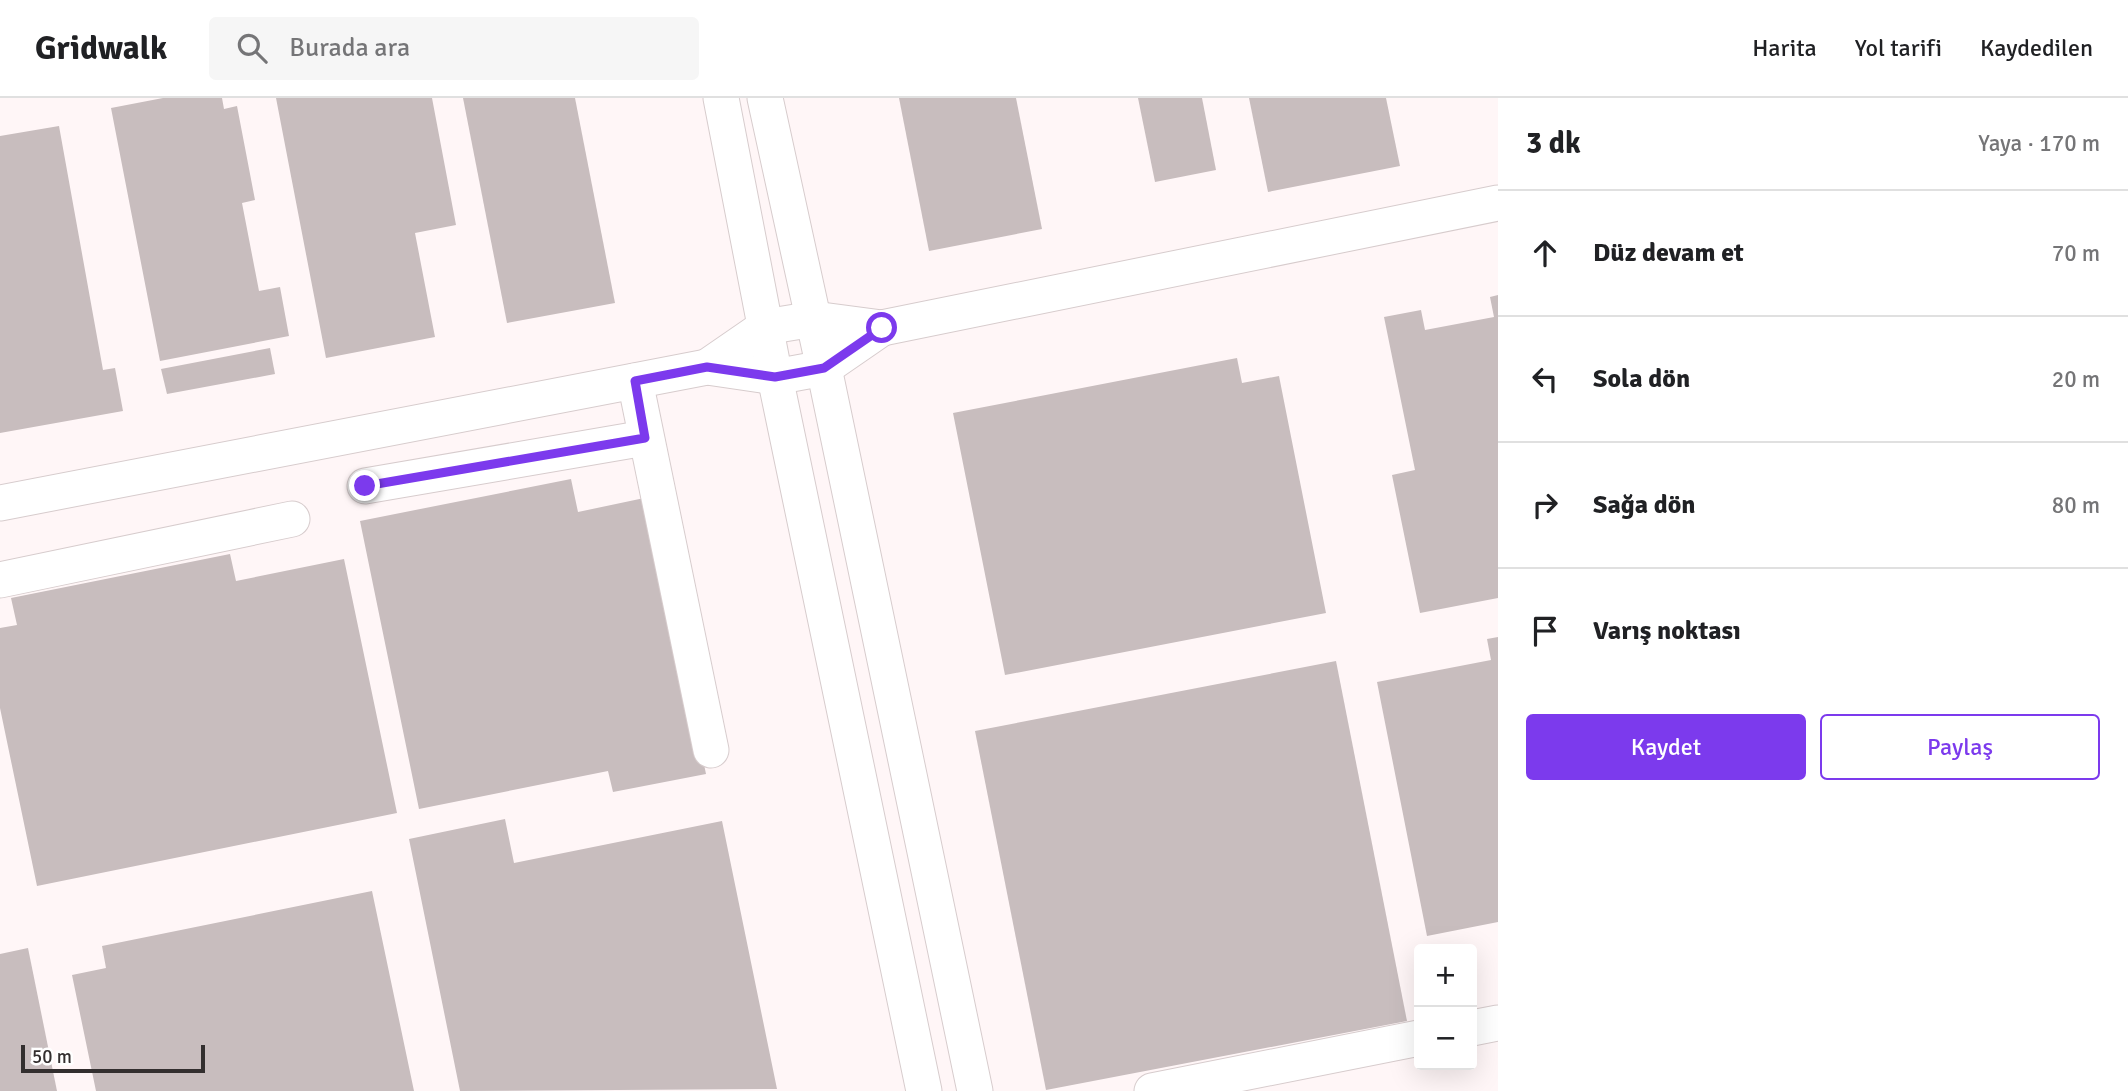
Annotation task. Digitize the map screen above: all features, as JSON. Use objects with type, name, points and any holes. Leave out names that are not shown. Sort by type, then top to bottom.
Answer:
[{"type":"street","points":[[720,98],[775,377],[924,1091]]},
{"type":"street","points":[[765,98],[814,319],[975,1091]]},
{"type":"street","points":[[707,367],[765,327],[814,319],[882,328],[1498,203]]},
{"type":"street","points":[[0,502],[707,367],[775,377],[824,368],[882,328]]},
{"type":"street","points":[[635,381],[711,750]]},
{"type":"street","points":[[365,486],[645,438]]},
{"type":"street","points":[[0,580],[292,520]]},
{"type":"street","points":[[1477,1027],[1498,1023]]},
{"type":"street","points":[[1152,1091],[1414,1039]]},
{"type":"building","points":[[163,98],[222,98],[224,109],[237,106],[255,200],[242,203],[259,291],[280,287],[289,336],[160,361],[111,108]]},
{"type":"building","points":[[276,98],[432,98],[456,225],[415,233],[435,337],[326,358]]},
{"type":"building","points":[[463,98],[575,98],[615,303],[507,323]]},
{"type":"building","points":[[899,98],[1016,98],[1042,229],[929,251]]},
{"type":"building","points":[[1138,98],[1202,98],[1216,170],[1155,182]]},
{"type":"building","points":[[1249,98],[1386,98],[1400,166],[1268,192]]},
{"type":"building","points":[[59,126],[103,370],[115,368],[123,411],[0,433],[0,136]]},
{"type":"building","points":[[1498,295],[1498,598],[1420,613],[1392,475],[1415,470],[1384,317],[1421,310],[1425,330],[1494,317],[1490,297]]},
{"type":"building","points":[[270,348],[275,374],[167,394],[161,369]]},
{"type":"building","points":[[1237,358],[1242,383],[1279,376],[1326,613],[1005,675],[953,413]]},
{"type":"building","points":[[571,479],[578,512],[649,497],[706,774],[613,792],[608,771],[419,809],[360,521]]},
{"type":"building","points":[[230,554],[236,581],[344,559],[397,813],[37,886],[0,708],[0,628],[17,625],[11,598]]},
{"type":"building","points":[[1498,637],[1498,922],[1427,936],[1377,682],[1491,660],[1487,639]]},
{"type":"building","points":[[1336,661],[1407,1021],[1046,1090],[975,731]]},
{"type":"building","points":[[505,819],[514,863],[722,821],[777,1089],[460,1091],[409,839]]},
{"type":"building","points":[[372,891],[414,1091],[96,1091],[72,975],[106,968],[102,946]]},
{"type":"building","points":[[28,948],[57,1091],[0,1091],[0,954]]},
{"type":"route","points":[[365,486],[645,438],[635,381],[707,367],[775,377],[824,368],[882,328]]}]
